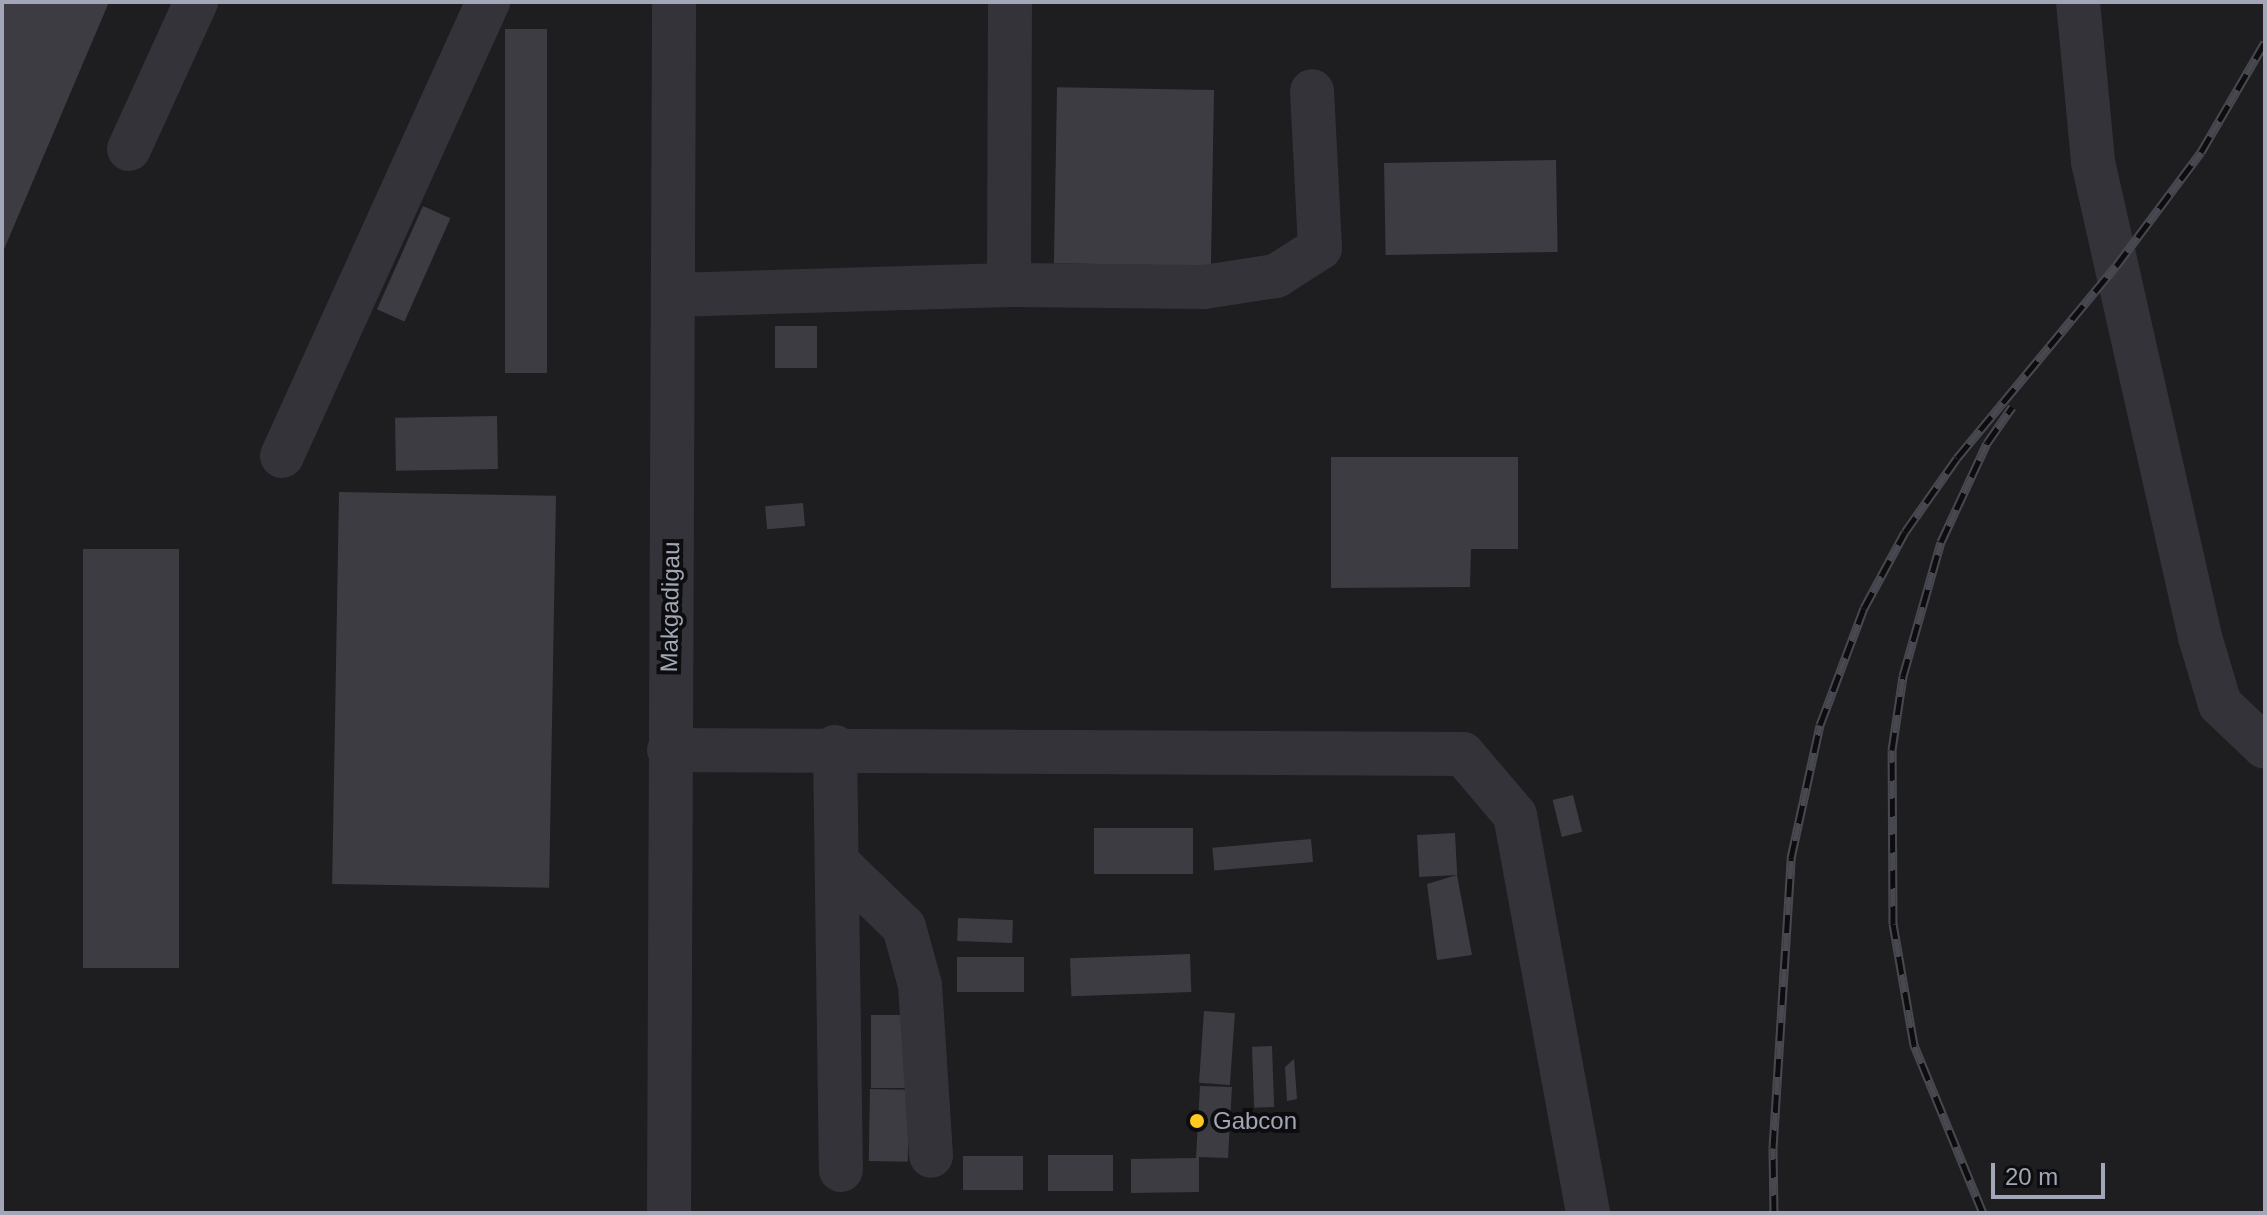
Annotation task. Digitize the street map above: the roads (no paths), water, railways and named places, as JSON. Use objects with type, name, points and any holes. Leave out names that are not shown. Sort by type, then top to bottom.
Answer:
[{"type":"street","points":[[129,149],[196,2]]},
{"type":"street","points":[[282,456],[488,2]]},
{"type":"street","name":"Makgadigau","points":[[669,1213],[674,2]]},
{"type":"street","points":[[1009,285],[1010,2]]},
{"type":"street","points":[[2078,2],[2093,162],[2200,637],[2220,704],[2265,747]]},
{"type":"street","points":[[673,295],[1009,285],[1204,287],[1276,276],[1320,248],[1312,91]]},
{"type":"street","points":[[669,750],[835,747],[1463,754],[1515,815],[1588,1213]]},
{"type":"street","points":[[835,747],[841,1170]]},
{"type":"street","points":[[837,862],[904,927],[920,985],[931,1156]]},
{"type":"railway","points":[[1774,1213],[1773,1148],[1791,858],[1820,725],[1864,608],[1905,532],[1957,458],[2116,266],[2201,152],[2265,42]]},
{"type":"railway","points":[[1983,1213],[1914,1045],[1893,924],[1892,750],[1903,676],[1941,542],[1987,443],[2012,407]]},
{"type":"place","name":"Gabcon","points":[[1197,1121]]}]
